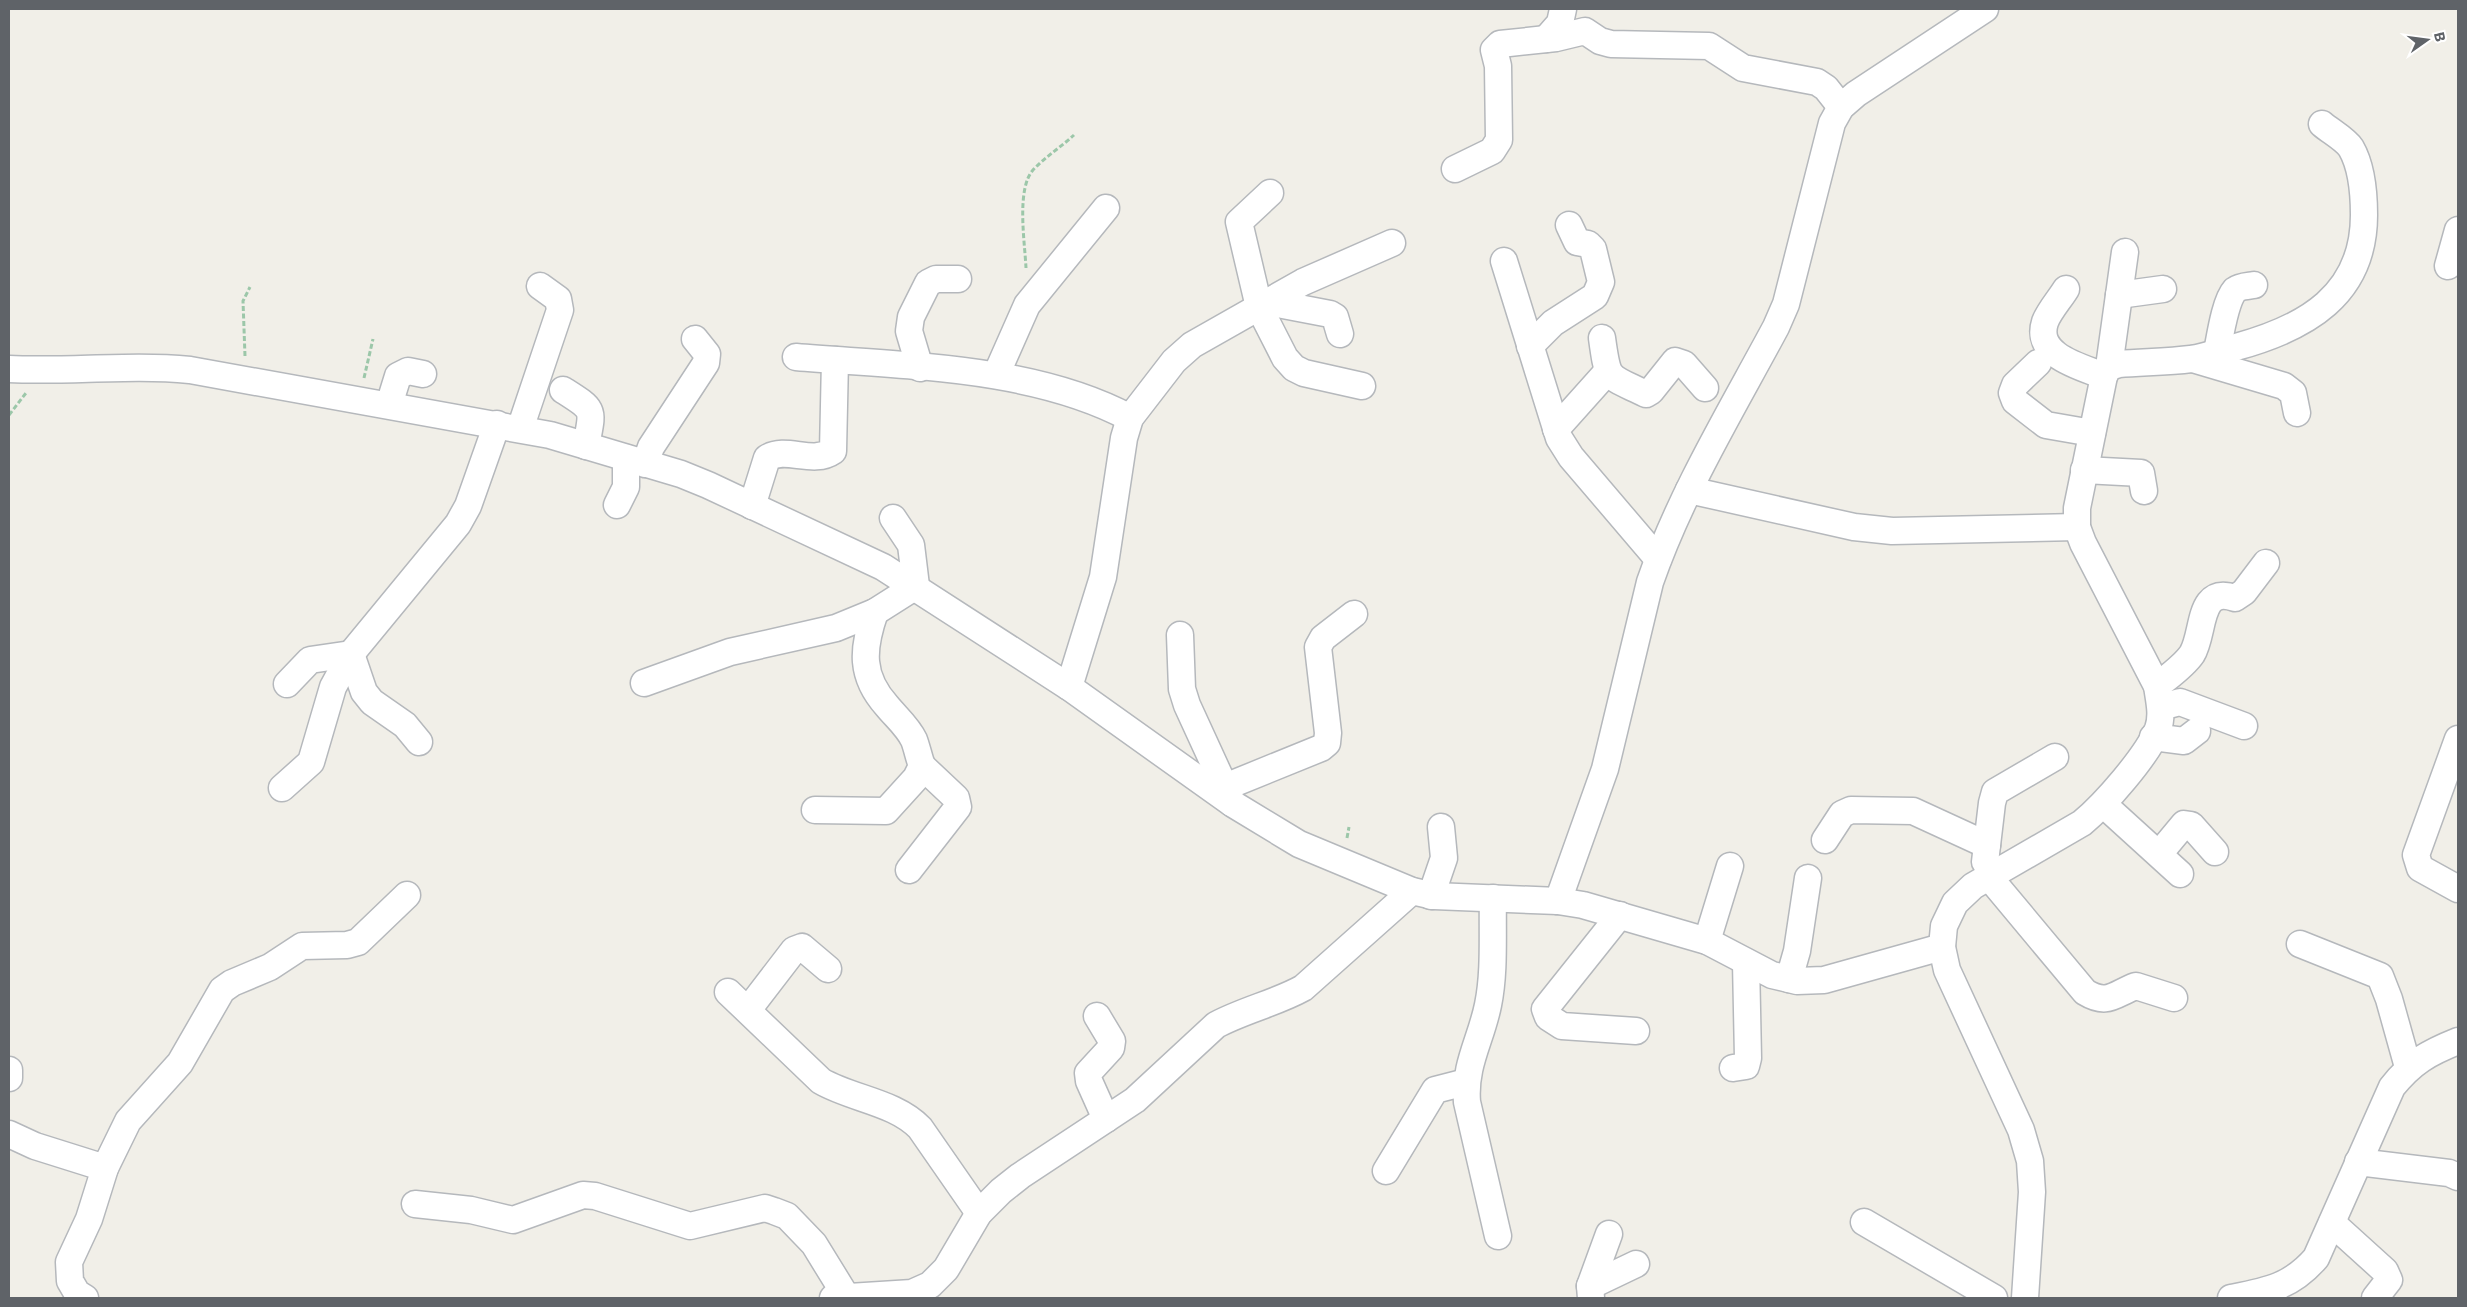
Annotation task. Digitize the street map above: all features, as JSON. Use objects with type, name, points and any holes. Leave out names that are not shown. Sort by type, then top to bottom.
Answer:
[{"type":"street","points":[[1546,39],[1560,24],[1563,9]]},
{"type":"street","points":[[1558,901],[1605,768],[1650,582],[1658,559],[1689,490],[1776,327],[1786,304],[1832,123],[1841,107],[1856,94],[1985,9]]},
{"type":"street","points":[[1455,169],[1492,151],[1499,140],[1498,66],[1494,50],[1500,44],[1546,39],[1585,31],[1600,41],[1611,44],[1708,46],[1743,68],[1817,82],[1826,88],[1841,107]]},
{"type":"street","points":[[2066,289],[2045,321],[2044,332],[2047,344],[2056,356],[2106,372],[2119,364],[2205,355],[2251,343],[2297,324],[2320,310],[2342,289],[2357,263],[2364,232],[2364,202],[2360,175],[2350,147],[2322,124]]},
{"type":"street","points":[[1270,193],[1239,222],[1263,305],[1286,358],[1294,368],[1304,373],[1362,386]]},
{"type":"street","points":[[996,375],[1027,305],[1106,208]]},
{"type":"street","points":[[1530,346],[1553,323],[1595,296],[1601,282],[1593,250],[1588,244],[1577,242],[1569,225]]},
{"type":"street","points":[[2448,266],[2458,230]]},
{"type":"street","points":[[1069,687],[1103,576],[1124,438],[1130,418],[1174,361],[1192,345],[1304,282],[1392,243]]},
{"type":"street","points":[[2025,1298],[2032,1192],[2030,1161],[2022,1130],[1947,970],[1942,947],[1944,926],[1955,903],[1986,879],[2082,823],[2103,804],[2158,728],[2159,697],[2082,543],[2077,526],[2077,508],[2106,372],[2125,252]]},
{"type":"street","points":[[1504,261],[1556,429],[1571,457],[1658,559]]},
{"type":"street","points":[[920,368],[909,330],[911,317],[928,283],[936,279],[958,279]]},
{"type":"street","points":[[2205,355],[2234,291],[2240,287],[2254,285]]},
{"type":"street","points":[[282,788],[311,762],[333,687],[351,654],[458,524],[468,506],[509,426],[560,310],[558,299],[540,286]]},
{"type":"street","points":[[2119,296],[2162,289]]},
{"type":"street","points":[[1263,305],[1330,314],[1335,317],[1340,334]]},
{"type":"street","points":[[1602,338],[1607,372],[1613,378],[1646,394],[1651,391],[1675,361],[1684,364],[1705,388]]},
{"type":"street","points":[[617,505],[636,461],[651,447],[706,362],[707,354],[695,339]]},
{"type":"street","points":[[2205,355],[2284,386],[2292,394],[2297,413]]},
{"type":"street","points":[[796,357],[996,375],[1094,401],[1130,418]]},
{"type":"street","points":[[752,506],[767,458],[772,455],[782,454],[825,456],[832,451],[835,360]]},
{"type":"street","points":[[2038,362],[2015,386],[2012,393],[2015,401],[2046,425],[2092,433]]},
{"type":"street","points":[[9,369],[42,371],[164,367],[238,378],[509,426],[586,446],[690,478],[883,567],[916,586],[1069,687],[1299,844],[1421,894],[1558,901],[1620,915],[1707,941],[1772,975],[1789,979],[1824,980],[1942,947]]},
{"type":"street","points":[[389,405],[398,376],[408,372],[423,374]]},
{"type":"street","points":[[1556,429],[1607,372]]},
{"type":"street","points":[[563,390],[589,406],[591,412],[586,446]]},
{"type":"street","points":[[2084,470],[2142,473],[2144,491]]},
{"type":"street","points":[[1689,490],[1854,528],[1892,531],[2077,526]]},
{"type":"street","points":[[893,518],[911,545],[916,586]]},
{"type":"street","points":[[2159,697],[2193,653],[2208,603],[2216,597],[2228,596],[2236,598],[2244,592],[2266,563]]},
{"type":"street","points":[[644,683],[730,652],[836,628],[875,612],[916,586]]},
{"type":"street","points":[[875,612],[866,638],[865,659],[870,679],[879,697],[905,726],[914,740],[922,766],[956,798],[958,807],[909,870]]},
{"type":"street","points":[[1229,795],[1321,748],[1327,743],[1328,733],[1318,647],[1323,638],[1354,614]]},
{"type":"street","points":[[1180,635],[1182,689],[1186,705],[1229,795]]},
{"type":"street","points":[[287,684],[310,660],[351,654]]},
{"type":"street","points":[[351,654],[364,692],[372,702],[405,724],[420,742]]},
{"type":"street","points":[[2159,697],[2180,702],[2244,726]]},
{"type":"street","points":[[2153,737],[2184,741],[2198,731]]},
{"type":"street","points":[[2458,739],[2416,855],[2420,868],[2458,889]]},
{"type":"street","points":[[2055,757],[1995,792],[1987,845],[1986,879],[2085,992],[2097,999],[2106,1000],[2136,986],[2174,998]]},
{"type":"street","points":[[815,810],[886,811],[916,778],[922,766]]},
{"type":"street","points":[[2103,804],[2180,874]]},
{"type":"street","points":[[1825,840],[1842,814],[1851,810],[1913,812],[1987,845]]},
{"type":"street","points":[[2159,854],[2184,824],[2191,826],[2214,852]]},
{"type":"street","points":[[415,1204],[471,1210],[514,1220],[583,1195],[595,1196],[690,1226],[765,1208],[787,1216],[814,1244],[839,1297],[904,1294],[930,1285],[946,1269],[979,1213],[1020,1176],[1150,1088],[1216,1025],[1287,997],[1303,988],[1421,894],[1444,858],[1441,827]]},
{"type":"street","points":[[1707,941],[1730,866]]},
{"type":"street","points":[[1789,979],[1797,951],[1808,878]]},
{"type":"street","points":[[85,1298],[77,1293],[70,1282],[69,1262],[89,1219],[105,1168],[128,1121],[180,1063],[222,990],[232,983],[270,967],[302,946],[347,945],[358,942],[407,895]]},
{"type":"street","points":[[1493,898],[1491,986],[1488,1007],[1466,1082],[1467,1102],[1498,1236]]},
{"type":"street","points":[[1620,915],[1545,1009],[1548,1017],[1562,1026],[1636,1032]]},
{"type":"street","points":[[2300,944],[2380,976],[2389,999],[2408,1067]]},
{"type":"street","points":[[748,1010],[794,950],[802,947],[828,969]]},
{"type":"street","points":[[1733,1068],[1746,1066],[1748,1058],[1746,962]]},
{"type":"street","points":[[728,992],[821,1081],[836,1090],[900,1112],[912,1119],[979,1213]]},
{"type":"street","points":[[1097,1016],[1112,1041],[1111,1048],[1088,1073],[1089,1081],[1106,1119]]},
{"type":"street","points":[[2244,1297],[2284,1285],[2302,1274],[2316,1258],[2392,1087],[2408,1067],[2430,1052],[2458,1041]]},
{"type":"street","points":[[9,1070],[9,1078]]},
{"type":"street","points":[[1386,1171],[1435,1090],[1466,1082]]},
{"type":"street","points":[[9,1134],[35,1146],[105,1168]]},
{"type":"street","points":[[2358,1162],[2449,1173],[2458,1177]]},
{"type":"street","points":[[1864,1222],[1994,1298]]},
{"type":"street","points":[[2332,1223],[2385,1271],[2388,1280],[2385,1287],[2375,1298]]},
{"type":"street","points":[[1591,1292],[1609,1234]]},
{"type":"street","points":[[1591,1292],[1636,1264]]},
{"type":"path","points":[[1027,305],[1023,203],[1025,189],[1032,172],[1074,136]]},
{"type":"path","points":[[238,378],[246,355],[243,297],[250,287]]},
{"type":"path","points":[[359,400],[373,339]]}]
